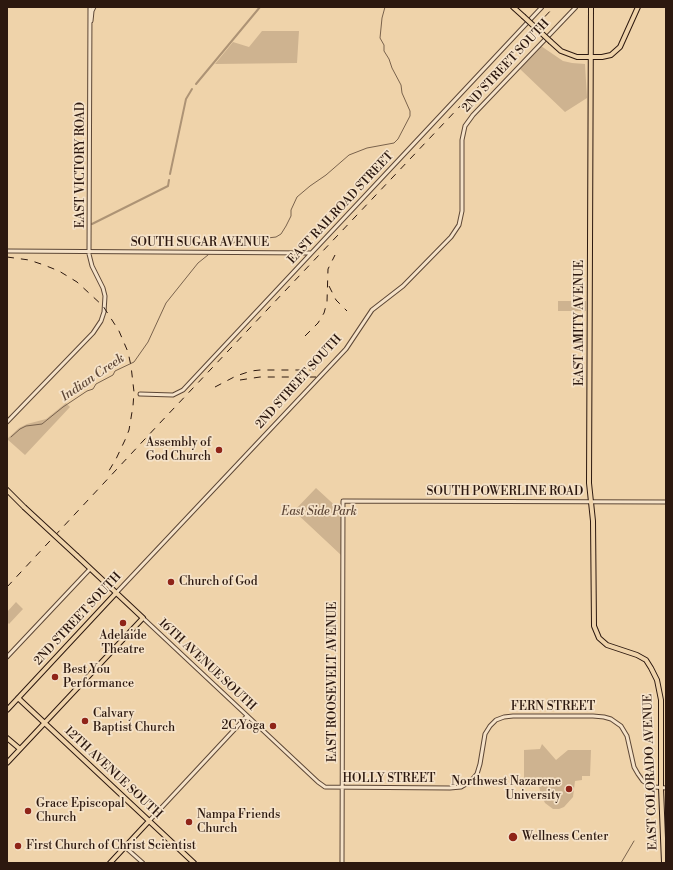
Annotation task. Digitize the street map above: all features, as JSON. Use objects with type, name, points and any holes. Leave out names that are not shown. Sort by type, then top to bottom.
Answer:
[{"type":"main road","points":[[513,7],[566,54],[577,57],[607,57],[616,52],[620,47],[637,7]]},
{"type":"main road","name":"EAST AMITY AVENUE","points":[[591,7],[589,483],[594,521],[593,620],[596,633],[599,638]]},
{"type":"main road","name":"16TH AVENUE SOUTH","points":[[7,490],[143,618]]},
{"type":"main road","name":"2ND STREET SOUTH","points":[[7,710],[116,593]]},
{"type":"main road","points":[[7,763],[143,618]]},
{"type":"main road","name":"EAST COLORADO AVENUE","points":[[599,638],[611,647],[642,657],[651,668],[657,680],[661,700],[664,788],[664,863]]},
{"type":"main road","name":"12TH AVENUE SOUTH","points":[[18,698],[194,863]]},
{"type":"main road","points":[[7,738],[20,749]]},
{"type":"main road","points":[[110,863],[149,821]]},
{"type":"street","name":"EAST VICTORY ROAD","points":[[7,422],[93,333],[101,321],[104,312],[105,303],[103,288],[92,266],[89,252],[90,7]]},
{"type":"street","name":"EAST VICTORY ROAD","points":[[91,23],[92,11],[94,7]]},
{"type":"street","name":"EAST RAILROAD STREET","points":[[140,394],[173,395],[183,390],[542,7]]},
{"type":"street","name":"2ND STREET SOUTH","points":[[116,593],[346,349],[372,310],[403,286],[450,237],[458,225],[462,211],[462,140],[465,126],[477,111],[576,7]]},
{"type":"street","name":"SOUTH SUGAR AVENUE","points":[[7,251],[312,253]]},
{"type":"street","name":"SOUTH POWERLINE ROAD","points":[[343,501],[666,502]]},
{"type":"street","name":"EAST ROOSEVELT AVENUE","points":[[342,863],[343,501]]},
{"type":"street","points":[[7,657],[90,569]]},
{"type":"street","name":"16TH AVENUE SOUTH","points":[[143,618],[325,787]]},
{"type":"street","points":[[149,821],[247,716]]},
{"type":"street","name":"FERN STREET","points":[[474,777],[480,764],[485,734],[492,724],[504,717],[598,716],[611,719],[621,726],[627,736],[634,767],[643,781],[649,785],[664,788]]},
{"type":"street","name":"HOLLY STREET","points":[[325,787],[455,788],[467,784],[474,777]]},
{"type":"street","points":[[125,847],[143,863]]},
{"type":"green space","points":[[262,31],[299,31],[297,63],[215,64],[233,42],[249,47]]},
{"type":"green space","points":[[541,46],[563,61],[585,64],[587,98],[565,112],[520,69]]},
{"type":"green space","points":[[558,301],[586,301],[586,311],[558,311]]},
{"type":"green space","points":[[66,403],[70,407],[25,455],[7,439],[19,428],[27,424],[46,419]]},
{"type":"green space","name":"East Side Park","points":[[316,488],[341,511],[341,555],[294,511]]},
{"type":"green space","points":[[16,602],[23,609],[9,624],[7,622],[7,612]]},
{"type":"green space","points":[[542,744],[556,760],[568,750],[591,750],[590,776],[582,776],[582,780],[575,781],[573,797],[564,807],[559,809],[553,809],[545,803],[539,786],[524,785],[524,750],[540,749]]},
{"type":"waterway","points":[[196,84],[260,7]]},
{"type":"waterway","name":"Indian Creek","points":[[213,247],[223,244],[229,245],[235,242],[245,242],[257,238],[276,237],[281,234],[286,226],[297,197],[310,186],[326,175],[349,155],[367,148],[394,143],[398,139],[410,116],[410,111],[402,93],[401,85],[384,51],[384,45],[380,38],[382,18],[385,7]]},
{"type":"waterway","points":[[170,174],[186,99],[192,89]]},
{"type":"waterway","points":[[92,224],[168,186],[169,180]]},
{"type":"waterway","name":"Indian Creek","points":[[11,437],[26,426],[42,424],[63,407],[87,391],[93,389],[96,384],[113,375],[115,371],[134,362],[148,342],[166,303],[198,263],[208,255]]},
{"type":"waterway","points":[[621,863],[634,841]]},
{"type":"railway","points":[[7,587],[158,425],[554,7]]},
{"type":"railway","points":[[305,336],[318,323],[324,313],[327,302],[328,269],[335,255]]},
{"type":"railway","points":[[7,257],[29,260],[44,265],[59,271],[77,282],[103,306],[119,331],[128,352],[131,366],[134,392],[133,406],[129,430],[116,459],[107,474]]},
{"type":"railway","points":[[329,286],[336,300],[347,311]]},
{"type":"railway","points":[[215,387],[236,376],[251,371],[316,370]]},
{"type":"railway","points":[[240,380],[260,377],[316,377]]},
{"type":"place","name":"Assembly of God Church","points":[[219,450]]},
{"type":"place","name":"Church of God","points":[[171,582]]},
{"type":"place","name":"Adelaide Theatre","points":[[123,623]]},
{"type":"place","name":"Best You Performance","points":[[55,677]]},
{"type":"place","name":"Calvary Baptist Church","points":[[85,721]]},
{"type":"place","name":"2C Yoga","points":[[273,726]]},
{"type":"place","name":"Northwest Nazarene University","points":[[569,789]]},
{"type":"place","name":"Grace Episcopal Church","points":[[28,811]]},
{"type":"place","name":"Nampa Friends Church","points":[[189,822]]},
{"type":"place","name":"Wellness Center","points":[[513,837]]},
{"type":"place","name":"First Church of Christ Scientist","points":[[18,846]]}]
